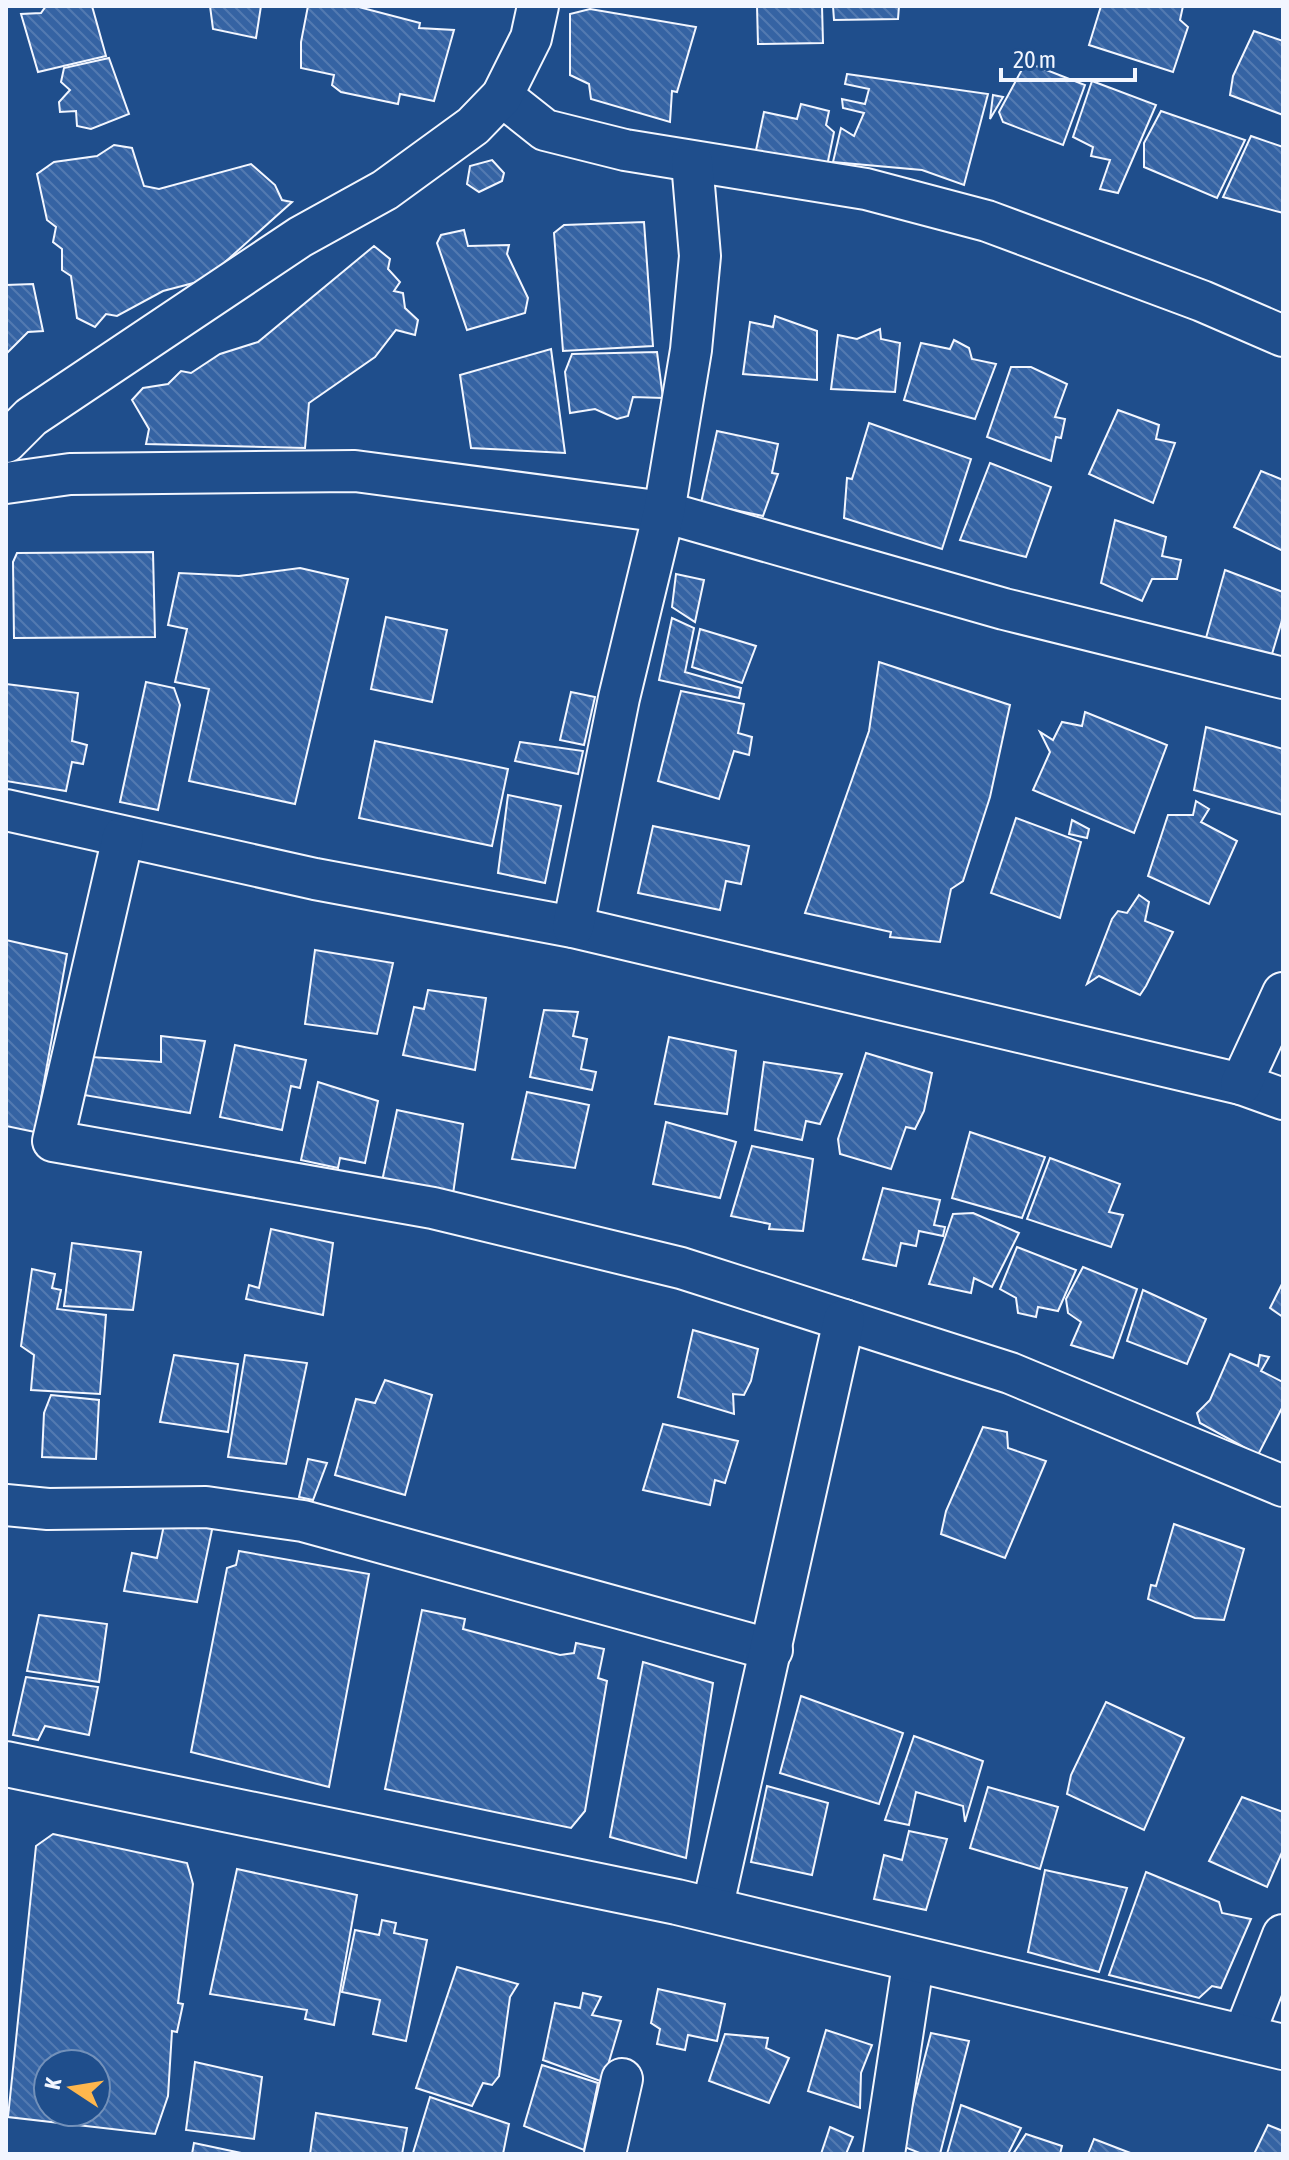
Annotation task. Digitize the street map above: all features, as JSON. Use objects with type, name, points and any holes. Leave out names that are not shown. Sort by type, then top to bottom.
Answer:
[{"type":"street","points":[[6,442],[31,417],[300,237],[385,190],[473,126],[502,96],[531,38],[538,6]]},
{"type":"street","points":[[502,96],[545,130],[692,162],[866,189],[987,221],[1202,301],[1283,336]]},
{"type":"street","points":[[573,927],[619,698],[664,512],[691,350],[700,256],[692,162]]},
{"type":"street","points":[[6,483],[70,474],[355,471],[664,512],[1004,609],[1283,678]]},
{"type":"street","points":[[6,810],[315,879],[573,927],[1241,1084],[1283,1099]]},
{"type":"street","points":[[123,837],[53,1141],[433,1208],[681,1268],[1010,1373],[1283,1486]]},
{"type":"street","points":[[1241,1084],[1283,993]]},
{"type":"street","points":[[712,1910],[844,1320]]},
{"type":"street","points":[[6,1505],[48,1509],[206,1507],[303,1521],[772,1650]]},
{"type":"street","points":[[6,1764],[712,1910],[1263,2042],[1283,1935]]},
{"type":"street","points":[[884,2154],[914,1958]]},
{"type":"street","points":[[605,2154],[622,2079]]},
{"type":"building","points":[[46,6],[92,6],[106,56],[38,72],[21,14],[41,13]]},
{"type":"building","points":[[210,6],[261,6],[256,38],[213,29]]},
{"type":"building","points":[[308,6],[355,6],[420,23],[419,28],[454,30],[434,101],[400,94],[398,104],[341,92],[332,85],[334,75],[301,68],[301,42]]},
{"type":"building","points":[[757,6],[822,6],[823,43],[758,44]]},
{"type":"building","points":[[833,6],[899,6],[898,19],[834,20]]},
{"type":"building","points":[[1101,6],[1183,6],[1180,20],[1188,27],[1173,72],[1089,45]]},
{"type":"building","points":[[590,9],[696,27],[677,92],[672,91],[670,122],[591,99],[589,84],[570,75],[570,14]]},
{"type":"building","points":[[1254,31],[1283,41],[1283,115],[1230,95],[1233,76]]},
{"type":"building","points":[[109,58],[129,114],[91,129],[77,126],[76,111],[60,112],[59,102],[70,90],[61,82],[64,68]]},
{"type":"building","points":[[1026,62],[1085,85],[1063,145],[1003,122],[999,112]]},
{"type":"building","points":[[847,74],[988,94],[964,185],[922,170],[833,162],[841,128],[854,136],[864,113],[843,108],[842,99],[865,104],[869,89],[845,84]]},
{"type":"building","points":[[1092,81],[1156,105],[1118,193],[1100,189],[1110,160],[1091,156],[1093,147],[1073,137]]},
{"type":"building","points":[[993,95],[1003,97],[990,119]]},
{"type":"building","points":[[801,104],[829,111],[826,125],[834,132],[827,166],[755,155],[764,112],[797,119]]},
{"type":"building","points":[[1161,111],[1245,140],[1217,198],[1144,167],[1144,143]]},
{"type":"building","points":[[1251,136],[1283,147],[1283,213],[1223,197]]},
{"type":"building","points":[[114,145],[132,148],[144,186],[159,189],[251,164],[275,185],[282,200],[292,202],[205,280],[163,291],[117,316],[106,314],[95,327],[77,318],[71,276],[62,270],[62,249],[53,242],[56,227],[47,220],[37,174],[54,162],[97,156]]},
{"type":"building","points":[[492,160],[504,173],[502,181],[479,192],[467,184],[470,166]]},
{"type":"building","points":[[644,222],[653,346],[563,351],[554,233],[564,225]]},
{"type":"building","points":[[464,230],[468,246],[509,245],[507,254],[528,298],[525,313],[467,330],[437,243],[441,235]]},
{"type":"building","points":[[374,246],[390,259],[388,269],[400,282],[394,291],[403,293],[405,308],[418,320],[415,335],[396,330],[375,357],[309,403],[305,448],[146,444],[149,429],[132,400],[143,388],[168,384],[181,371],[191,373],[220,354],[258,342]]},
{"type":"building","points":[[33,284],[43,331],[28,332],[6,354],[6,285]]},
{"type":"building","points":[[775,316],[817,331],[817,380],[743,374],[750,322],[773,327]]},
{"type":"building","points":[[880,329],[881,339],[900,343],[895,392],[831,389],[838,335],[857,339]]},
{"type":"building","points":[[954,340],[969,348],[972,359],[996,364],[975,419],[904,400],[921,343],[950,349]]},
{"type":"building","points":[[551,349],[565,453],[471,448],[460,375]]},
{"type":"building","points":[[657,352],[663,398],[633,397],[628,416],[617,419],[595,409],[570,413],[565,372],[572,354]]},
{"type":"building","points":[[1011,367],[1031,367],[1067,384],[1055,417],[1065,419],[1061,438],[1056,437],[1051,461],[987,437]]},
{"type":"building","points":[[1118,410],[1159,425],[1156,439],[1175,443],[1153,503],[1089,474]]},
{"type":"building","points":[[869,423],[971,459],[942,549],[844,518],[847,478],[852,479]]},
{"type":"building","points":[[717,431],[778,444],[772,473],[778,474],[763,516],[701,503]]},
{"type":"building","points":[[990,463],[1051,487],[1026,557],[960,540]]},
{"type":"building","points":[[1261,471],[1283,480],[1283,551],[1234,527]]},
{"type":"building","points":[[1115,520],[1166,537],[1162,556],[1181,560],[1177,579],[1152,579],[1142,601],[1101,583]]},
{"type":"building","points":[[153,552],[155,637],[14,638],[13,562],[17,553]]},
{"type":"building","points":[[300,568],[348,579],[295,804],[189,781],[209,689],[175,682],[187,629],[168,625],[179,573],[239,576]]},
{"type":"building","points":[[1225,570],[1283,592],[1283,617],[1269,664],[1204,645]]},
{"type":"building","points":[[676,574],[704,580],[695,622],[672,607]]},
{"type":"building","points":[[386,617],[447,630],[432,702],[371,689]]},
{"type":"building","points":[[672,618],[694,628],[685,672],[741,688],[739,698],[659,680]]},
{"type":"building","points":[[700,629],[756,646],[742,683],[692,667]]},
{"type":"building","points":[[879,662],[1010,705],[990,797],[963,881],[951,889],[940,942],[890,937],[891,932],[805,913],[869,731]]},
{"type":"building","points":[[146,682],[174,688],[180,705],[158,810],[120,802]]},
{"type":"building","points":[[6,684],[78,693],[72,741],[87,745],[83,764],[72,762],[66,791],[6,781]]},
{"type":"building","points":[[681,691],[744,704],[738,733],[752,737],[749,755],[734,751],[719,799],[658,781]]},
{"type":"building","points":[[571,692],[595,697],[584,745],[560,740]]},
{"type":"building","points":[[1085,712],[1167,745],[1134,833],[1033,790],[1050,752],[1040,732],[1053,740],[1062,722],[1082,726]]},
{"type":"building","points":[[1206,727],[1283,749],[1283,815],[1194,790]]},
{"type":"building","points":[[375,741],[508,769],[492,846],[359,818]]},
{"type":"building","points":[[520,742],[583,751],[578,774],[515,761]]},
{"type":"building","points":[[508,795],[561,806],[545,883],[498,873]]},
{"type":"building","points":[[1196,801],[1209,809],[1201,822],[1237,841],[1209,904],[1148,876],[1168,815],[1193,815]]},
{"type":"building","points":[[1016,818],[1081,842],[1060,918],[991,893]]},
{"type":"building","points":[[1072,820],[1089,829],[1087,838],[1069,834]]},
{"type":"building","points":[[653,826],[749,846],[741,884],[726,881],[720,910],[638,893]]},
{"type":"building","points":[[1139,895],[1149,902],[1145,921],[1173,932],[1146,986],[1140,995],[1099,976],[1087,984],[1112,919],[1118,911],[1127,913]]},
{"type":"building","points":[[6,940],[67,954],[35,1132],[6,1126]]},
{"type":"building","points":[[315,950],[393,963],[377,1034],[305,1024]]},
{"type":"building","points":[[428,990],[486,998],[475,1070],[403,1055],[414,1007],[424,1009]]},
{"type":"building","points":[[544,1010],[578,1012],[573,1036],[587,1039],[581,1069],[596,1072],[592,1090],[530,1077]]},
{"type":"building","points":[[161,1036],[205,1041],[190,1113],[84,1095],[92,1057],[161,1062]]},
{"type":"building","points":[[669,1037],[736,1051],[727,1114],[655,1104]]},
{"type":"building","points":[[235,1045],[306,1060],[300,1088],[291,1086],[282,1130],[220,1117]]},
{"type":"building","points":[[866,1053],[932,1073],[924,1111],[915,1129],[906,1127],[891,1169],[840,1154],[838,1139]]},
{"type":"building","points":[[764,1062],[842,1074],[820,1124],[806,1121],[802,1140],[755,1130]]},
{"type":"building","points":[[318,1082],[378,1101],[365,1163],[340,1158],[338,1168],[301,1160]]},
{"type":"building","points":[[527,1092],[589,1105],[575,1168],[512,1159]]},
{"type":"building","points":[[397,1110],[463,1124],[452,1201],[381,1186]]},
{"type":"building","points":[[666,1122],[736,1142],[720,1198],[653,1184]]},
{"type":"building","points":[[970,1132],[1045,1157],[1022,1218],[952,1198]]},
{"type":"building","points":[[752,1146],[813,1159],[803,1231],[769,1229],[770,1224],[731,1216]]},
{"type":"building","points":[[1050,1158],[1120,1184],[1109,1212],[1123,1215],[1111,1247],[1027,1219]]},
{"type":"building","points":[[883,1188],[940,1200],[934,1225],[945,1227],[943,1236],[919,1231],[916,1246],[901,1243],[896,1266],[863,1259]]},
{"type":"building","points":[[973,1213],[1019,1233],[992,1287],[974,1278],[971,1293],[929,1284],[953,1214]]},
{"type":"building","points":[[271,1229],[333,1243],[323,1315],[246,1299],[249,1285],[259,1288]]},
{"type":"building","points":[[72,1243],[141,1252],[133,1310],[64,1306]]},
{"type":"building","points":[[1017,1247],[1076,1270],[1058,1311],[1038,1307],[1036,1317],[1018,1313],[1016,1298],[1000,1289]]},
{"type":"building","points":[[1083,1267],[1137,1289],[1113,1358],[1071,1345],[1081,1322],[1068,1313],[1066,1299]]},
{"type":"building","points":[[32,1269],[55,1274],[52,1288],[61,1290],[57,1309],[106,1315],[100,1394],[31,1390],[34,1355],[21,1346]]},
{"type":"building","points":[[1283,1282],[1283,1317],[1270,1308]]},
{"type":"building","points":[[1143,1290],[1206,1319],[1187,1364],[1127,1341]]},
{"type":"building","points":[[693,1330],[758,1349],[751,1381],[744,1395],[733,1394],[734,1414],[678,1397]]},
{"type":"building","points":[[1230,1354],[1258,1366],[1260,1355],[1269,1357],[1261,1371],[1283,1382],[1283,1406],[1258,1455],[1200,1423],[1197,1413],[1210,1400]]},
{"type":"building","points":[[174,1355],[238,1364],[228,1432],[160,1422]]},
{"type":"building","points":[[245,1355],[307,1363],[286,1464],[228,1457]]},
{"type":"building","points":[[385,1380],[432,1395],[405,1495],[335,1475],[356,1399],[375,1403]]},
{"type":"building","points":[[51,1395],[99,1400],[96,1459],[42,1457],[44,1413]]},
{"type":"building","points":[[663,1424],[738,1441],[725,1483],[715,1480],[710,1505],[643,1490]]},
{"type":"building","points":[[983,1427],[1007,1432],[1008,1448],[1046,1461],[1005,1558],[941,1534],[946,1511]]},
{"type":"building","points":[[308,1459],[327,1463],[313,1500],[299,1497]]},
{"type":"building","points":[[1174,1524],[1244,1549],[1224,1620],[1195,1618],[1148,1599],[1151,1585],[1156,1586]]},
{"type":"building","points":[[164,1525],[213,1525],[197,1602],[124,1591],[132,1553],[157,1558]]},
{"type":"building","points":[[239,1551],[369,1574],[329,1787],[191,1752],[227,1568],[236,1565]]},
{"type":"building","points":[[422,1610],[465,1619],[463,1629],[560,1655],[574,1653],[576,1643],[604,1649],[598,1678],[607,1681],[585,1811],[571,1828],[385,1789]]},
{"type":"building","points":[[39,1615],[107,1624],[99,1682],[27,1671]]},
{"type":"building","points":[[643,1662],[713,1683],[686,1858],[610,1837]]},
{"type":"building","points":[[26,1677],[98,1687],[89,1735],[45,1726],[38,1740],[13,1735]]},
{"type":"building","points":[[801,1696],[903,1733],[879,1804],[780,1773]]},
{"type":"building","points":[[1106,1702],[1184,1738],[1144,1830],[1067,1794],[1071,1775]]},
{"type":"building","points":[[914,1736],[983,1761],[965,1822],[963,1806],[916,1792],[909,1825],[885,1820]]},
{"type":"building","points":[[767,1786],[828,1803],[812,1875],[751,1862]]},
{"type":"building","points":[[988,1787],[1058,1807],[1040,1869],[970,1848]]},
{"type":"building","points":[[1242,1797],[1283,1812],[1283,1850],[1267,1887],[1209,1861]]},
{"type":"building","points":[[909,1831],[947,1839],[926,1910],[874,1899],[884,1855],[902,1860]]},
{"type":"building","points":[[53,1834],[187,1863],[193,1884],[178,2003],[183,2004],[177,2032],[172,2031],[168,2096],[155,2134],[103,2128],[112,2128],[112,2048],[32,2048],[32,2120],[8,2117],[36,1846]]},
{"type":"building","points":[[237,1869],[357,1895],[334,2025],[305,2019],[307,2010],[210,1994]]},
{"type":"building","points":[[1045,1870],[1127,1888],[1099,1972],[1028,1952]]},
{"type":"building","points":[[1146,1872],[1219,1902],[1222,1913],[1251,1919],[1221,1988],[1212,1986],[1199,1998],[1109,1975]]},
{"type":"building","points":[[382,1920],[396,1923],[394,1933],[427,1940],[406,2041],[373,2034],[380,2000],[342,1992],[355,1930],[379,1935]]},
{"type":"building","points":[[457,1967],[518,1984],[510,1997],[499,2076],[492,2085],[483,2083],[472,2106],[416,2088]]},
{"type":"building","points":[[658,1989],[725,2004],[717,2041],[688,2035],[685,2050],[657,2044],[660,2029],[651,2023]]},
{"type":"building","points":[[583,1993],[601,1997],[592,2015],[621,2021],[603,2082],[543,2060],[555,2003],[580,2008]]},
{"type":"building","points":[[826,2030],[872,2045],[861,2073],[860,2108],[808,2091]]},
{"type":"building","points":[[931,2033],[969,2041],[940,2154],[922,2154],[902,2146]]},
{"type":"building","points":[[725,2034],[768,2038],[766,2048],[789,2058],[769,2103],[709,2081]]},
{"type":"building","points":[[195,2062],[262,2077],[254,2139],[186,2130]]},
{"type":"building","points":[[542,2065],[598,2083],[584,2150],[524,2126]]},
{"type":"building","points":[[430,2097],[509,2124],[503,2154],[413,2153]]},
{"type":"building","points":[[961,2105],[1021,2128],[1008,2154],[947,2154]]},
{"type":"building","points":[[316,2113],[407,2128],[402,2154],[310,2154]]},
{"type":"building","points":[[1268,2125],[1283,2131],[1283,2154],[1254,2154]]},
{"type":"building","points":[[830,2127],[853,2137],[846,2154],[821,2154]]},
{"type":"building","points":[[1026,2134],[1062,2146],[1060,2154],[1013,2154]]},
{"type":"building","points":[[1094,2139],[1133,2154],[1088,2154]]},
{"type":"building","points":[[194,2143],[246,2154],[192,2154]]}]
